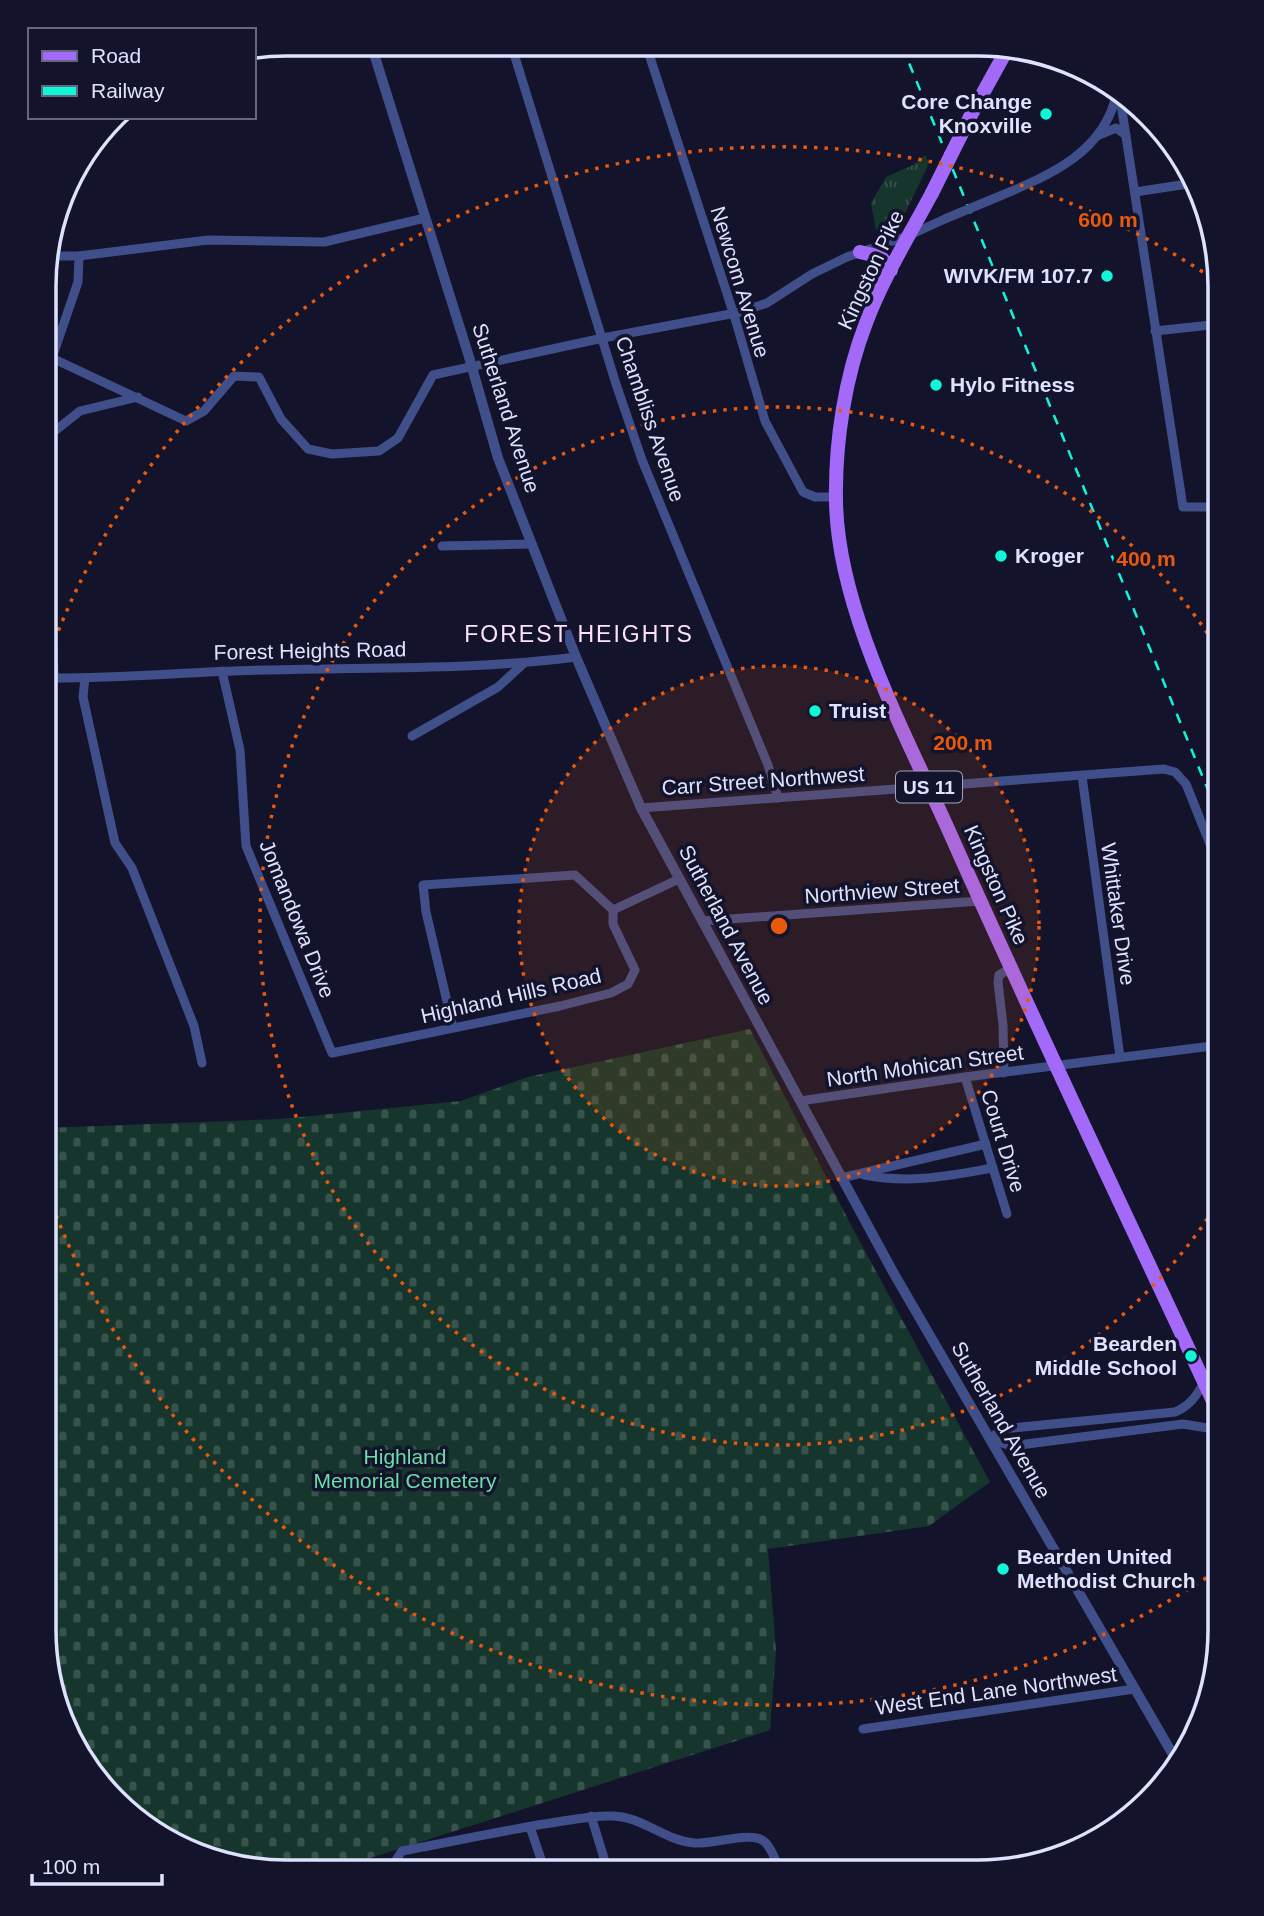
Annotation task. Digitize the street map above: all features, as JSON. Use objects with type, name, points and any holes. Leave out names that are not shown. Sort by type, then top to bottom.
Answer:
[{"type":"main road","name":"Kingston Pike","points":[[1003,58],[866,323],[851,373],[841,431],[837,517],[847,576],[866,643],[1055,1066],[1208,1390]]},
{"type":"main road","points":[[860,252],[881,257],[891,270]]},
{"type":"street","name":"Sutherland Avenue","points":[[376,56],[498,458],[576,657],[641,808],[841,1178],[1172,1753]]},
{"type":"street","name":"Chambliss Avenue","points":[[515,56],[642,460],[768,765],[778,798]]},
{"type":"street","name":"Newcom Avenue","points":[[650,56],[734,315],[765,421],[803,492],[815,497],[836,497]]},
{"type":"street","points":[[56,361],[186,421],[204,411],[234,376],[259,377],[281,419],[308,449],[332,454],[379,451],[398,438],[433,375],[603,338],[734,315],[767,303],[812,274],[860,252],[910,235],[1058,170],[1084,152],[1115,102]]},
{"type":"street","points":[[1121,106],[1183,507],[1208,507]]},
{"type":"street","points":[[1095,138],[1116,128],[1126,135]]},
{"type":"street","points":[[1135,192],[1184,185]]},
{"type":"street","points":[[58,256],[79,256],[208,240],[324,242],[425,218]]},
{"type":"street","points":[[56,340],[78,282],[79,256]]},
{"type":"street","points":[[1155,331],[1208,325]]},
{"type":"street","points":[[56,430],[80,411],[138,397]]},
{"type":"street","points":[[442,546],[532,544]]},
{"type":"street","name":"Forest Heights Road","points":[[56,678],[523,664],[576,657]]},
{"type":"street","points":[[412,736],[498,687],[523,664]]},
{"type":"street","name":"Jomandowa Drive","points":[[222,671],[240,750],[246,846],[332,1053]]},
{"type":"street","points":[[85,678],[83,697],[115,843],[132,868],[194,1026],[202,1063]]},
{"type":"street","name":"Carr Street Northwest","points":[[641,808],[1164,769],[1175,772],[1186,784],[1208,839]]},
{"type":"street","name":"Whittaker Drive","points":[[1082,776],[1120,1057]]},
{"type":"street","points":[[453,1027],[426,912],[423,885],[575,875],[613,910],[679,879]]},
{"type":"street","name":"Northview Street","points":[[702,920],[980,901]]},
{"type":"street","name":"Highland Hills Road","points":[[332,1053],[611,993],[628,984],[635,970],[613,924],[613,910]]},
{"type":"street","points":[[1004,1073],[998,982],[999,975],[1011,968]]},
{"type":"street","name":"North Mohican Street","points":[[800,1101],[1208,1046]]},
{"type":"street","name":"Court Drive","points":[[965,1077],[1007,1214]]},
{"type":"street","points":[[841,1178],[986,1144]]},
{"type":"street","points":[[859,1174],[891,1180],[927,1180],[993,1168]]},
{"type":"street","points":[[990,1439],[1002,1429],[1175,1412],[1185,1408],[1193,1400],[1204,1382]]},
{"type":"street","points":[[990,1439],[1010,1446],[1183,1424],[1208,1428]]},
{"type":"street","name":"West End Lane Northwest","points":[[863,1728],[1134,1689]]},
{"type":"street","points":[[591,1816],[605,1860]]},
{"type":"street","points":[[396,1860],[402,1852],[591,1816],[629,1818],[672,1839],[696,1843],[713,1844],[757,1836],[764,1840],[774,1860]]},
{"type":"street","points":[[530,1827],[541,1860]]},
{"type":"green space","points":[[925,155],[929,163],[901,222],[890,229],[889,225],[876,230],[871,203],[886,177],[913,165]]},
{"type":"green space","name":"Highland Memorial Cemetery","points":[[750,1029],[852,1227],[990,1482],[929,1526],[768,1549],[776,1651],[770,1730],[364,1860],[256,1858],[198,1842],[171,1829],[123,1793],[87,1745],[74,1718],[60,1675],[56,1630],[56,1128],[281,1119],[461,1101],[528,1077]]},
{"type":"railway","points":[[906,56],[1208,790]]},
{"type":"place","name":"Core Change Knoxville","points":[[1046,114]]},
{"type":"place","name":"WIVK/FM 107.7","points":[[1107,276]]},
{"type":"place","name":"Hylo Fitness","points":[[936,385]]},
{"type":"place","name":"Kroger","points":[[1001,556]]},
{"type":"place","name":"Truist","points":[[815,711]]},
{"type":"place","name":"Bearden Middle School","points":[[1191,1356]]},
{"type":"place","name":"Bearden United Methodist Church","points":[[1003,1569]]},
{"type":"district","name":"FOREST HEIGHTS","points":[[579,634]]}]
